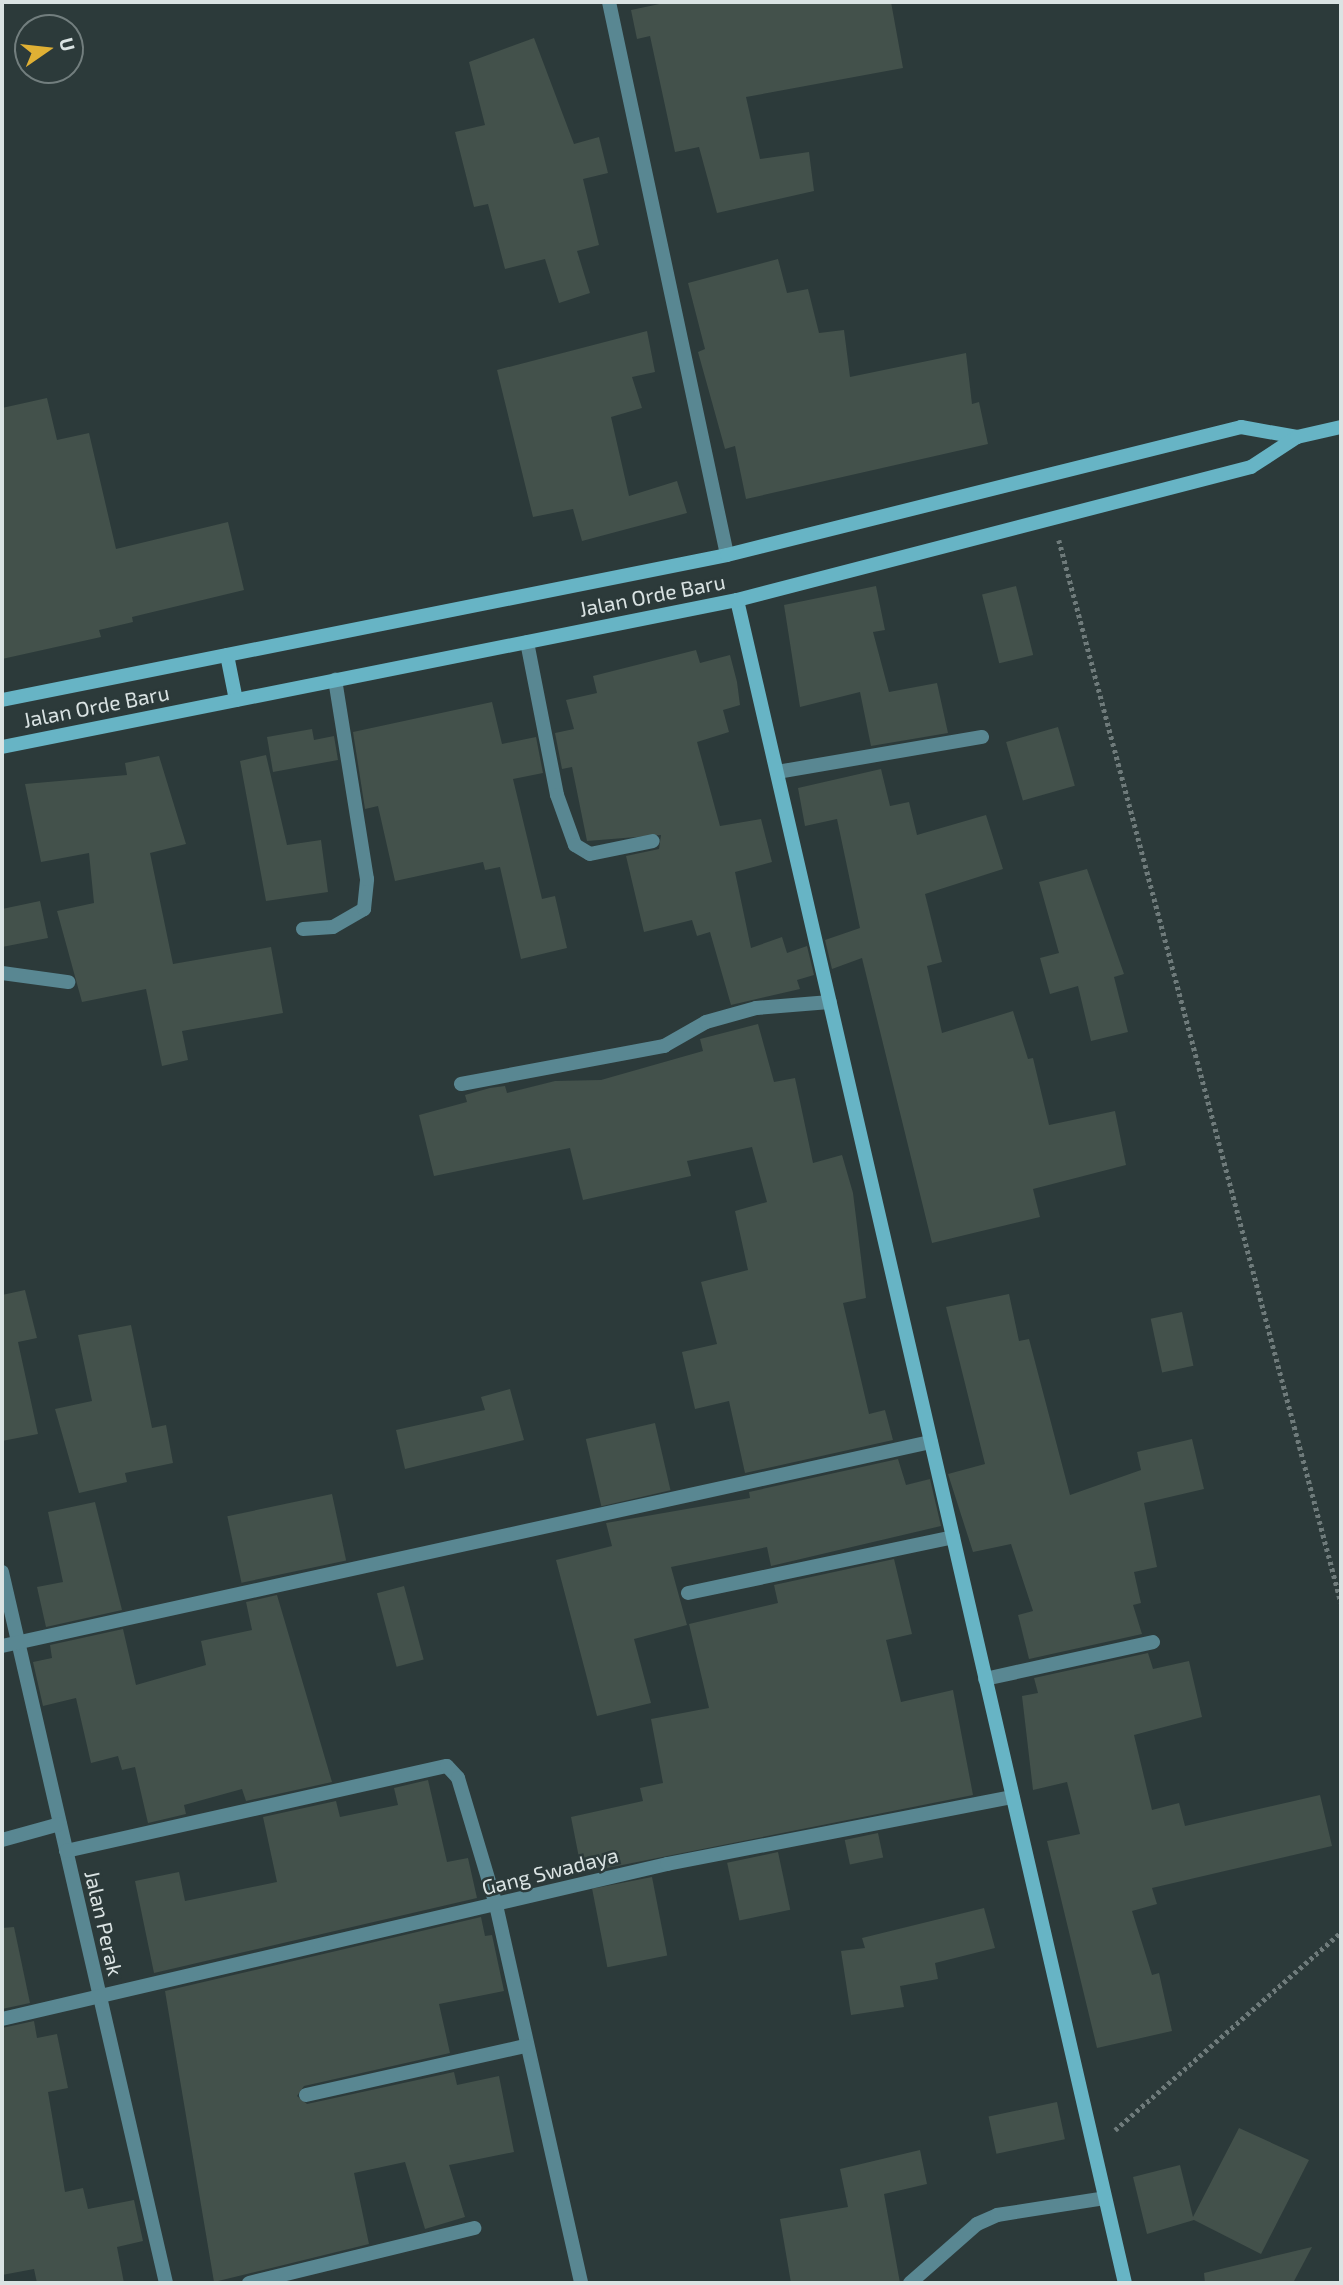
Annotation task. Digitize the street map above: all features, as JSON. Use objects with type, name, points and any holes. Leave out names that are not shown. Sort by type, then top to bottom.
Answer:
[{"type":"main road","name":"Jalan Orde Baru","points":[[2,700],[727,555],[1241,427],[1297,438]]},
{"type":"main road","name":"Jalan Orde Baru","points":[[2,747],[737,600],[1251,467],[1297,438],[1341,427]]},
{"type":"main road","points":[[737,600],[1125,2283]]},
{"type":"main road","points":[[227,655],[236,700]]},
{"type":"street","points":[[608,2],[727,555]]},
{"type":"street","points":[[527,642],[558,795],[575,845],[590,854],[653,841]]},
{"type":"street","points":[[303,929],[333,927],[365,909],[367,879],[335,680]]},
{"type":"street","points":[[777,772],[982,737]]},
{"type":"street","points":[[2,973],[68,982]]},
{"type":"street","points":[[461,1084],[664,1046],[706,1021],[755,1007],[830,1002]]},
{"type":"street","points":[[2,1646],[931,1441]]},
{"type":"street","points":[[688,1592],[953,1537]]},
{"type":"street","name":"Jalan Perak","points":[[2,1572],[166,2283]]},
{"type":"street","points":[[985,1679],[1153,1642]]},
{"type":"street","points":[[66,1851],[447,1766],[458,1778],[496,1905],[581,2283]]},
{"type":"street","name":"Gang Swadaya","points":[[2,2020],[667,1864],[1013,1797]]},
{"type":"street","points":[[2,1840],[60,1824]]},
{"type":"street","points":[[306,2095],[526,2046]]},
{"type":"street","points":[[910,2283],[987,2219],[1105,2198]]},
{"type":"street","points":[[249,2283],[474,2228]]},
{"type":"path","points":[[1054,519],[1341,1602]]},
{"type":"path","points":[[1094,2150],[1341,1932]]},
{"type":"building","points":[[669,2],[891,2],[903,68],[746,97],[760,159],[809,152],[814,191],[717,213],[699,147],[675,152],[650,36],[637,39],[631,10]]},
{"type":"building","points":[[534,38],[574,144],[599,137],[608,173],[583,179],[599,245],[577,251],[590,293],[559,303],[545,259],[505,269],[488,204],[474,207],[455,132],[485,125],[469,62]]},
{"type":"building","points":[[778,259],[787,293],[808,289],[819,333],[844,330],[850,377],[966,353],[972,404],[979,402],[988,444],[746,499],[735,446],[725,449],[698,352],[705,349],[688,283]]},
{"type":"building","points":[[647,331],[655,372],[632,377],[642,408],[611,417],[629,496],[677,481],[687,513],[582,541],[573,509],[533,517],[497,370]]},
{"type":"building","points":[[47,398],[57,440],[89,433],[116,549],[228,522],[244,590],[132,617],[133,622],[99,630],[101,637],[2,659],[2,408]]},
{"type":"building","points":[[876,586],[885,630],[873,632],[889,692],[937,683],[948,733],[871,746],[860,692],[800,707],[784,605]]},
{"type":"building","points":[[1016,586],[1033,655],[999,663],[982,594]]},
{"type":"building","points":[[696,650],[700,663],[730,655],[737,682],[740,705],[723,710],[729,732],[697,742],[720,826],[761,819],[772,862],[735,872],[751,948],[782,937],[787,953],[807,946],[814,975],[797,980],[800,989],[731,1005],[710,932],[697,936],[692,920],[644,932],[626,856],[659,849],[661,835],[587,841],[572,767],[562,769],[555,733],[574,729],[566,700],[597,693],[593,676]]},
{"type":"building","points":[[492,702],[502,744],[536,737],[543,773],[513,779],[542,899],[555,896],[567,948],[521,959],[500,867],[485,870],[483,862],[395,881],[378,806],[365,809],[353,732]]},
{"type":"building","points":[[1058,727],[1075,786],[1023,801],[1006,742]]},
{"type":"building","points":[[312,729],[314,740],[334,736],[338,760],[273,772],[267,737]]},
{"type":"building","points":[[266,755],[287,845],[321,840],[328,892],[266,901],[240,761]]},
{"type":"building","points":[[159,756],[186,844],[150,853],[173,964],[271,947],[283,1013],[182,1031],[188,1060],[162,1066],[146,989],[82,1002],[57,911],[94,903],[89,853],[41,862],[25,784],[127,775],[125,763]]},
{"type":"building","points":[[881,769],[890,806],[909,802],[917,835],[986,815],[1003,869],[925,894],[942,962],[927,966],[942,1033],[1013,1011],[1028,1059],[1033,1058],[1049,1125],[1115,1111],[1126,1165],[1033,1189],[1040,1217],[932,1243],[862,958],[832,969],[825,940],[860,928],[837,819],[805,826],[798,788]]},
{"type":"building","points":[[1087,869],[1124,974],[1114,977],[1128,1032],[1091,1041],[1078,986],[1050,994],[1040,958],[1059,953],[1039,882]]},
{"type":"building","points":[[40,901],[48,938],[2,947],[2,909]]},
{"type":"building","points":[[758,1024],[774,1082],[795,1078],[813,1163],[842,1155],[853,1193],[866,1298],[843,1303],[869,1414],[885,1410],[893,1440],[745,1473],[729,1401],[695,1409],[682,1352],[717,1344],[701,1282],[748,1270],[735,1211],[767,1202],[752,1147],[687,1161],[691,1176],[583,1200],[570,1148],[434,1176],[419,1115],[467,1102],[465,1095],[490,1088],[505,1086],[507,1093],[555,1081],[601,1080],[703,1051],[700,1039]]},
{"type":"building","points":[[25,1290],[37,1338],[18,1342],[38,1434],[2,1441],[2,1295]]},
{"type":"building","points":[[1009,1294],[1019,1341],[1029,1339],[1070,1495],[1141,1470],[1137,1452],[1192,1439],[1204,1489],[1144,1503],[1157,1567],[1134,1572],[1141,1603],[1133,1605],[1142,1634],[1029,1659],[1018,1615],[1033,1611],[1011,1544],[973,1552],[948,1474],[985,1464],[946,1307]]},
{"type":"building","points":[[1182,1312],[1193,1366],[1162,1372],[1151,1319]]},
{"type":"building","points":[[131,1325],[152,1428],[166,1425],[173,1463],[125,1473],[127,1482],[79,1493],[55,1409],[92,1401],[78,1335]]},
{"type":"building","points":[[510,1389],[524,1440],[405,1469],[396,1430],[485,1410],[481,1397]]},
{"type":"building","points":[[655,1423],[671,1490],[601,1506],[586,1439]]},
{"type":"building","points":[[898,1459],[906,1485],[930,1479],[941,1526],[771,1566],[767,1547],[671,1567],[687,1625],[634,1639],[651,1703],[597,1716],[556,1560],[612,1546],[606,1523],[750,1498],[749,1492]]},
{"type":"building","points":[[332,1494],[346,1561],[241,1583],[227,1516]]},
{"type":"building","points":[[95,1502],[122,1610],[46,1627],[37,1587],[63,1582],[48,1512]]},
{"type":"building","points":[[894,1559],[912,1634],[886,1640],[901,1702],[953,1690],[973,1795],[582,1873],[571,1817],[643,1801],[640,1788],[663,1783],[651,1719],[709,1708],[689,1624],[778,1603],[774,1585]]},
{"type":"building","points":[[404,1586],[424,1659],[397,1667],[377,1593]]},
{"type":"building","points":[[277,1595],[332,1782],[246,1801],[242,1789],[184,1805],[186,1814],[148,1823],[135,1767],[122,1770],[118,1756],[91,1763],[76,1698],[43,1706],[33,1662],[52,1658],[50,1645],[123,1629],[136,1685],[206,1665],[201,1641],[252,1630],[246,1602]]},
{"type":"building","points":[[1148,1653],[1153,1669],[1189,1661],[1202,1717],[1134,1735],[1152,1810],[1179,1803],[1185,1826],[1320,1795],[1332,1846],[1152,1888],[1157,1904],[1132,1911],[1152,1975],[1159,1973],[1172,2031],[1097,2048],[1047,1841],[1080,1834],[1067,1782],[1033,1790],[1022,1696],[1038,1693],[1034,1678]]},
{"type":"building","points":[[428,1780],[447,1862],[468,1858],[477,1898],[154,1973],[135,1881],[179,1872],[185,1901],[277,1882],[263,1817],[336,1801],[340,1817],[398,1805],[394,1788]]},
{"type":"building","points":[[878,1833],[883,1857],[850,1865],[845,1840]]},
{"type":"building","points":[[778,1852],[790,1910],[739,1921],[727,1863]]},
{"type":"building","points":[[652,1877],[667,1956],[607,1967],[592,1889]]},
{"type":"building","points":[[984,1908],[995,1948],[935,1963],[938,1979],[900,1986],[904,2007],[851,2015],[841,1951],[865,1948],[862,1938]]},
{"type":"building","points":[[481,1917],[485,1936],[492,1935],[504,1991],[439,2004],[450,2053],[304,2086],[297,2096],[307,2104],[454,2072],[457,2085],[499,2076],[514,2152],[449,2165],[465,2217],[425,2229],[405,2162],[354,2173],[369,2244],[214,2282],[165,1991]]},
{"type":"building","points":[[14,1927],[30,2003],[2,2009],[2,1928]]},
{"type":"building","points":[[34,2021],[37,2038],[57,2034],[68,2088],[48,2092],[65,2192],[83,2188],[88,2209],[134,2200],[143,2241],[117,2247],[124,2283],[37,2283],[34,2269],[2,2275],[2,2028]]},
{"type":"building","points":[[1057,2102],[1065,2139],[996,2154],[989,2117]]},
{"type":"building","points":[[1239,2128],[1309,2160],[1261,2254],[1194,2220],[1147,2234],[1133,2177],[1180,2165],[1193,2217]]},
{"type":"building","points":[[920,2150],[927,2184],[884,2194],[900,2283],[791,2283],[780,2219],[848,2207],[840,2169]]},
{"type":"building","points":[[1312,2247],[1293,2283],[1205,2283],[1204,2273]]}]
